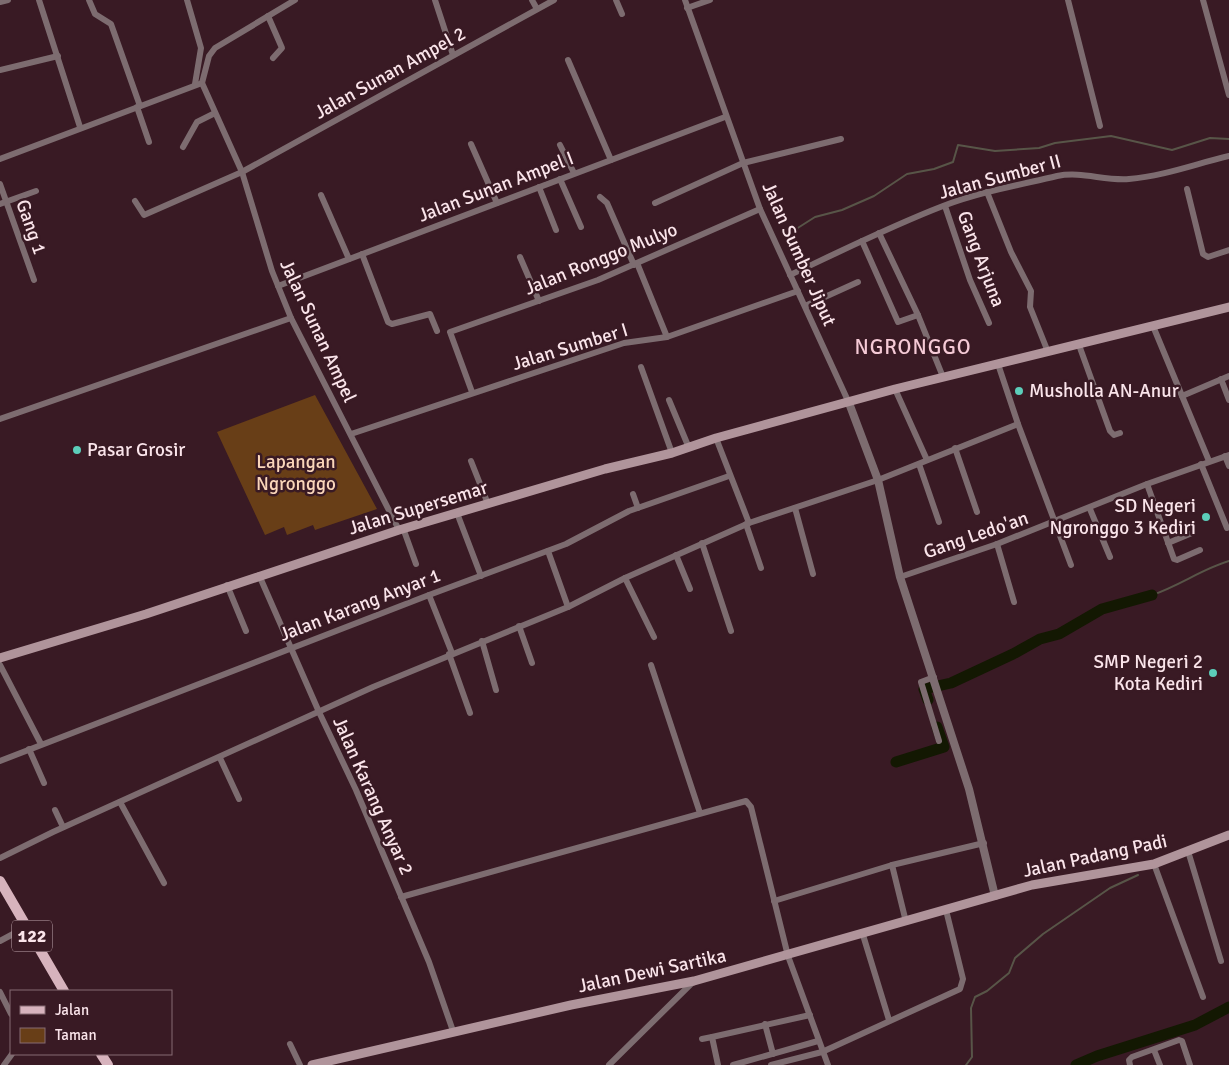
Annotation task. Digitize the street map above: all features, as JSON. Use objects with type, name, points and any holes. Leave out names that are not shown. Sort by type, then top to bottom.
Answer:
[{"type":"main road","name":"Jalan Supersemar","points":[[0,658],[146,614],[227,585],[401,529],[606,469],[672,453],[716,438],[895,389],[1229,307]]},
{"type":"main road","name":"Jalan Padang Padi","points":[[995,896],[1038,883],[1154,864],[1229,835]]},
{"type":"main road","name":"122","points":[[0,881],[63,990]]},
{"type":"main road","name":"Jalan Dewi Sartika","points":[[318,1064],[571,1005],[694,981],[995,896]]},
{"type":"street","points":[[0,2],[8,0]]},
{"type":"street","points":[[39,0],[80,127]]},
{"type":"street","points":[[89,0],[95,14],[111,24],[149,142]]},
{"type":"street","points":[[187,0],[201,48],[198,84]]},
{"type":"street","points":[[0,159],[80,127],[198,84],[209,56],[215,48],[294,0]]},
{"type":"street","points":[[435,0],[453,55]]},
{"type":"street","points":[[532,0],[537,9]]},
{"type":"street","name":"Jalan Sunan Ampel 2","points":[[135,201],[144,214],[242,172],[554,0]]},
{"type":"street","points":[[616,0],[622,14]]},
{"type":"street","name":"Jalan Sumber Jiput","points":[[684,0],[760,209],[849,403]]},
{"type":"street","points":[[687,8],[710,0]]},
{"type":"street","points":[[1068,0],[1100,126]]},
{"type":"street","points":[[1203,0],[1229,96]]},
{"type":"street","points":[[268,16],[282,48],[274,58]]},
{"type":"street","points":[[0,70],[58,56]]},
{"type":"street","points":[[568,60],[611,160]]},
{"type":"street","name":"Jalan Sunan Ampel","points":[[198,84],[215,113],[242,172],[278,286],[291,318],[401,529],[416,564]]},
{"type":"street","points":[[183,147],[197,122],[215,113]]},
{"type":"street","name":"Jalan Sunan Ampel I","points":[[278,286],[725,117]]},
{"type":"street","points":[[655,203],[743,163],[841,139]]},
{"type":"street","points":[[471,144],[497,203]]},
{"type":"street","points":[[560,145],[574,173]]},
{"type":"street","name":"Jalan Sumber II","points":[[790,275],[879,233],[944,206],[988,192],[1076,173],[1112,180],[1153,175],[1186,169],[1229,156]]},
{"type":"street","points":[[560,179],[581,227]]},
{"type":"street","name":"Gang 1","points":[[0,184],[3,203],[34,280]]},
{"type":"street","points":[[539,187],[556,230]]},
{"type":"street","points":[[1187,189],[1203,254],[1208,257],[1229,250]]},
{"type":"street","points":[[3,203],[36,191]]},
{"type":"street","points":[[988,192],[1011,252],[1031,291],[1030,307],[1048,352]]},
{"type":"street","points":[[321,194],[349,259]]},
{"type":"street","points":[[600,197],[607,203],[636,264],[667,337]]},
{"type":"street","name":"Gang Arjuna","points":[[944,206],[970,280],[989,323]]},
{"type":"street","name":"Jalan Ronggo Mulyo","points":[[472,392],[450,332],[636,264],[760,209]]},
{"type":"street","points":[[879,233],[918,315],[943,377]]},
{"type":"street","points":[[862,241],[898,322],[918,315]]},
{"type":"street","points":[[362,254],[388,322],[392,324],[430,314],[437,331]]},
{"type":"street","points":[[520,257],[539,301]]},
{"type":"street","points":[[806,306],[858,282]]},
{"type":"street","name":"Jalan Sumber I","points":[[351,434],[472,392],[624,343],[667,337],[798,291]]},
{"type":"street","points":[[0,419],[291,318]]},
{"type":"street","points":[[1153,326],[1209,461]]},
{"type":"street","points":[[1079,344],[1110,431],[1114,435],[1120,433]]},
{"type":"street","points":[[998,364],[1018,424],[1071,565]]},
{"type":"street","points":[[642,367],[672,453]]},
{"type":"street","points":[[1182,396],[1229,376]]},
{"type":"street","points":[[1221,379],[1229,400]]},
{"type":"street","points":[[895,389],[927,460]]},
{"type":"street","points":[[669,400],[689,448]]},
{"type":"street","points":[[849,403],[878,480],[900,577],[940,694],[984,843],[995,896]]},
{"type":"street","points":[[0,858],[63,827],[319,712],[451,654],[568,607],[624,578],[748,523],[878,480],[1018,424]]},
{"type":"street","points":[[716,438],[748,523],[761,568]]},
{"type":"street","points":[[955,448],[977,512]]},
{"type":"street","points":[[1227,455],[1229,466]]},
{"type":"street","name":"Gang Ledo'an","points":[[900,577],[998,544],[1147,484],[1227,455]]},
{"type":"street","points":[[471,461],[488,504]]},
{"type":"street","points":[[918,464],[939,522]]},
{"type":"street","points":[[1201,464],[1227,528]]},
{"type":"street","name":"Jalan Karang Anyar 1","points":[[0,761],[428,595],[548,551],[638,508],[729,476]]},
{"type":"street","points":[[1147,484],[1176,560],[1200,550]]},
{"type":"street","points":[[633,494],[638,508]]},
{"type":"street","points":[[795,508],[813,574]]},
{"type":"street","points":[[1090,508],[1110,557]]},
{"type":"street","points":[[457,513],[481,576]]},
{"type":"street","points":[[1168,543],[1192,534]]},
{"type":"street","points":[[702,543],[731,631]]},
{"type":"street","points":[[998,544],[1014,602]]},
{"type":"street","points":[[548,551],[568,607]]},
{"type":"street","points":[[676,555],[690,589]]},
{"type":"street","name":"Jalan Karang Anyar 2","points":[[259,576],[356,790],[431,968],[454,1031]]},
{"type":"street","points":[[624,578],[654,637]]},
{"type":"street","points":[[227,585],[246,631]]},
{"type":"street","points":[[428,595],[451,654],[470,714]]},
{"type":"street","points":[[519,626],[532,663]]},
{"type":"street","points":[[482,641],[496,690]]},
{"type":"street","points":[[0,665],[41,744]]},
{"type":"street","points":[[651,665],[700,812]]},
{"type":"street","points":[[935,679],[921,682],[940,741]]},
{"type":"street","points":[[29,749],[44,783]]},
{"type":"street","points":[[220,758],[239,800]]},
{"type":"street","points":[[401,897],[741,801],[750,804],[788,956],[828,1065]]},
{"type":"street","points":[[120,802],[164,883]]},
{"type":"street","points":[[55,810],[63,827]]},
{"type":"street","points":[[774,901],[892,865],[984,843]]},
{"type":"street","points":[[1188,852],[1221,961]]},
{"type":"street","points":[[1154,864],[1203,997]]},
{"type":"street","points":[[892,865],[906,922]]},
{"type":"street","points":[[771,1065],[822,1052],[962,987],[963,979],[946,910]]},
{"type":"street","points":[[0,941],[26,927]]},
{"type":"street","points":[[863,934],[889,1020]]},
{"type":"street","points":[[609,1065],[694,981]]},
{"type":"street","points":[[0,992],[10,1012]]},
{"type":"street","points":[[702,1039],[810,1015]]},
{"type":"street","points":[[765,1024],[779,1064]]},
{"type":"street","points":[[712,1037],[718,1065]]},
{"type":"street","points":[[732,1065],[818,1041]]},
{"type":"street","points":[[1130,1065],[1130,1058],[1180,1041],[1190,1065]]},
{"type":"street","points":[[290,1044],[300,1065]]},
{"type":"street","points":[[1154,1050],[1160,1065]]},
{"type":"green space","name":"Lapangan Ngronggo","points":[[315,395],[377,509],[315,530],[313,525],[287,535],[284,527],[265,535],[217,432]]},
{"type":"waterway","points":[[793,231],[815,217],[842,210],[874,196],[907,174],[934,169],[953,162],[958,145],[995,151],[1039,148],[1055,143],[1111,136],[1172,150],[1210,138],[1229,139]]},
{"type":"waterway","points":[[1152,595],[1209,568],[1229,561]]},
{"type":"waterway","points":[[928,700],[924,689],[951,683],[1040,639],[1059,634],[1102,609],[1152,595]]},
{"type":"waterway","points":[[896,762],[944,747],[937,727]]},
{"type":"waterway","points":[[966,1065],[972,1057],[971,1008],[975,997],[987,991],[1009,973],[1015,958],[1043,934],[1110,888],[1138,875]]},
{"type":"waterway","points":[[1076,1065],[1097,1056],[1195,1025],[1229,1007]]},
{"type":"place","name":"Musholla AN-Anur","points":[[1019,391]]},
{"type":"place","name":"Pasar Grosir","points":[[77,450]]},
{"type":"place","name":"SD Negeri Ngronggo 3 Kediri","points":[[1206,517]]},
{"type":"place","name":"SMP Negeri 2 Kota Kediri","points":[[1213,673]]},
{"type":"district","name":"NGRONGGO","points":[[913,347]]}]
